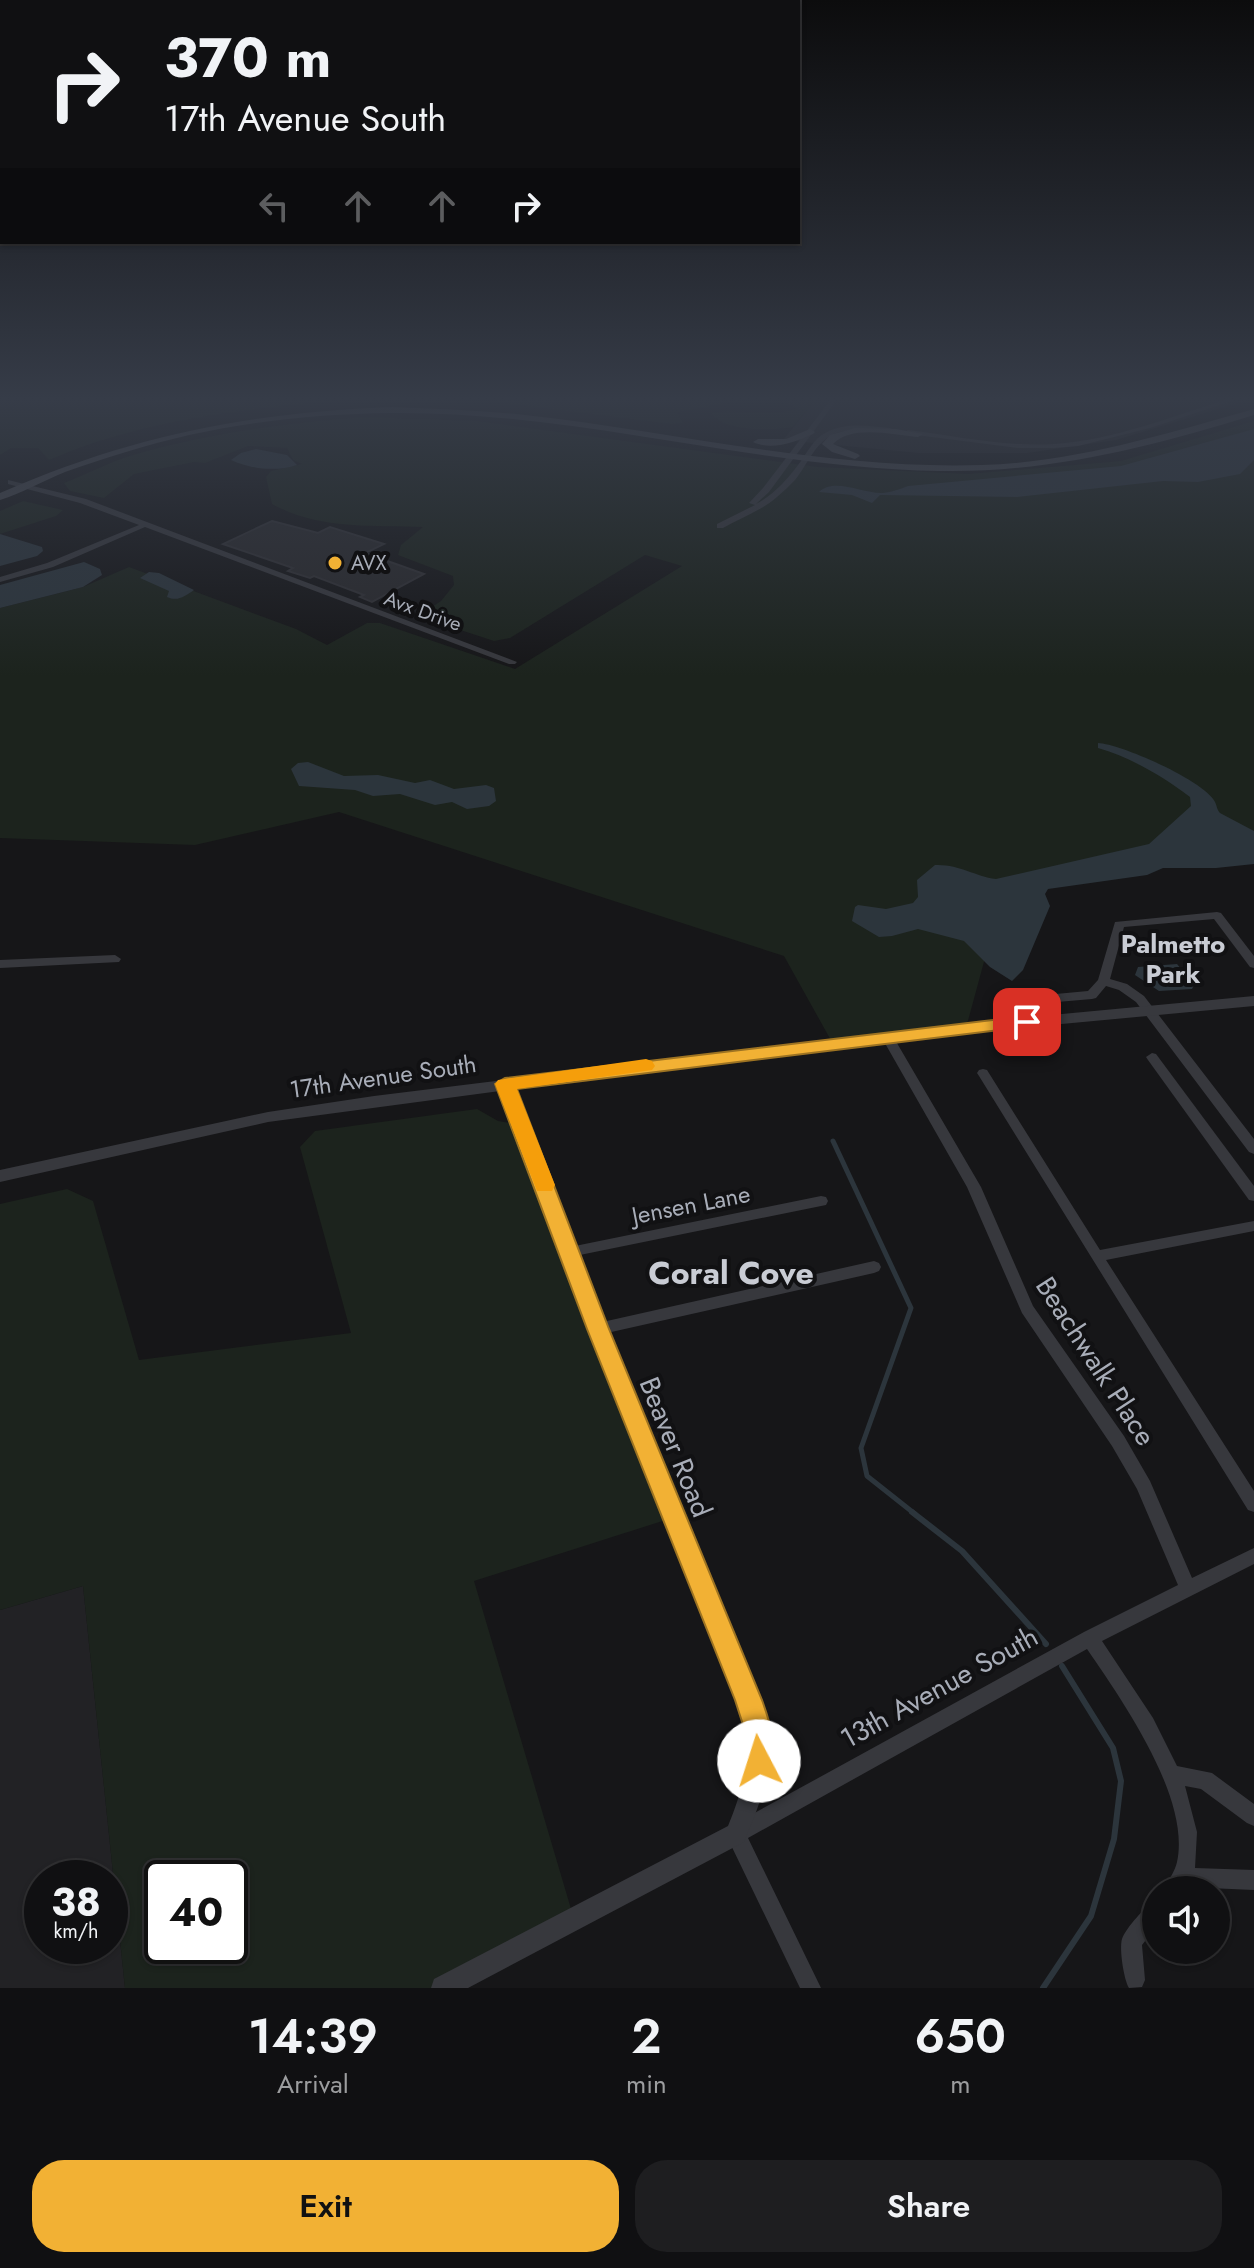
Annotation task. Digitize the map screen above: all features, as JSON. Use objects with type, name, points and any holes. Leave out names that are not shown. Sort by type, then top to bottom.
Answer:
[{"type":"street","name":"Avx Drive","points":[[41,491],[512,662]]},
{"type":"street","points":[[742,513],[765,491]]},
{"type":"street","points":[[720,526],[778,491]]},
{"type":"street","points":[[52,560],[131,521]]},
{"type":"street","points":[[0,577],[142,526]]},
{"type":"street","points":[[1034,1000],[1092,995],[1104,981],[1119,924],[1217,915],[1254,964]]},
{"type":"street","points":[[0,964],[115,959]]},
{"type":"street","points":[[1104,981],[1123,987],[1148,1010],[1254,1149]]},
{"type":"street","name":"17th Avenue South","points":[[0,1176],[268,1117],[505,1084],[888,1038],[1254,1001]]},
{"type":"street","name":"Beachwalk Place","points":[[888,1038],[974,1187],[1027,1309],[1118,1441],[1144,1486],[1188,1588]]},
{"type":"street","points":[[1152,1057],[1254,1196]]},
{"type":"street","points":[[983,1073],[1254,1505]]},
{"type":"street","name":"Beaver Road","points":[[505,1084],[598,1329],[759,1731],[759,1761],[753,1794],[736,1834]]},
{"type":"street","name":"Jensen Lane","points":[[570,1252],[821,1201]]},
{"type":"street","points":[[1096,1256],[1254,1226]]},
{"type":"street","points":[[598,1329],[874,1267]]},
{"type":"street","name":"13th Avenue South","points":[[443,1988],[736,1834],[1090,1638],[1254,1556]]},
{"type":"street","points":[[1090,1638],[1146,1718],[1172,1775],[1188,1832],[1180,1876]]},
{"type":"street","points":[[1172,1775],[1205,1780],[1254,1816]]},
{"type":"street","points":[[736,1834],[811,1988]]},
{"type":"street","points":[[1230,1881],[1254,1880]]},
{"type":"street","points":[[1135,1980],[1131,1942],[1142,1928]]},
{"type":"shaded area","points":[[70,491],[113,491],[104,498]]},
{"type":"shaded area","points":[[269,491],[1254,491],[1254,847],[1006,881],[966,1028],[833,1044],[784,956],[339,812],[195,845],[0,838],[0,608],[83,587],[129,567],[296,629],[327,645],[367,623],[380,623],[515,669],[682,566],[645,555],[510,638],[494,641],[424,618],[426,611],[441,601],[454,585],[453,576],[398,555],[401,545],[423,527],[327,522],[272,504]]},
{"type":"shaded area","points":[[1074,491],[1017,497],[880,495],[872,503],[852,495],[819,492]]},
{"type":"shaded area","points":[[23,501],[63,510],[56,516],[0,534],[0,511]]},
{"type":"shaded area","points":[[0,534],[42,547],[43,551],[37,556],[0,566]]},
{"type":"shaded area","points":[[84,562],[100,569],[102,575],[83,587],[0,608],[0,585]]},
{"type":"shaded area","points":[[149,572],[159,573],[194,590],[178,599],[167,597],[169,591],[140,578]]},
{"type":"shaded area","points":[[1098,743],[1161,765],[1208,793],[1220,813],[1254,831],[1254,864],[1163,868],[1147,875],[1048,889],[1045,894],[1050,906],[1023,970],[1012,981],[990,967],[964,941],[918,929],[879,937],[852,921],[858,905],[886,909],[913,903],[918,897],[917,880],[935,865],[952,866],[996,879],[1149,844],[1191,806],[1190,797],[1169,782],[1135,762],[1098,748]]},
{"type":"shaded area","points":[[308,762],[344,776],[378,775],[415,783],[430,780],[454,789],[486,785],[494,788],[496,801],[489,806],[467,809],[452,802],[435,805],[400,794],[373,796],[355,790],[299,786],[291,769],[298,763]]},
{"type":"shaded area","points":[[1177,964],[1194,985],[1192,989],[1159,991],[1135,975],[1138,967]]},
{"type":"shaded area","points":[[477,1109],[498,1121],[521,1125],[675,1517],[474,1581],[574,1919],[435,1988],[125,1988],[122,1964],[128,1964],[128,1860],[112,1860],[83,1586],[0,1610],[0,1204],[67,1189],[93,1201],[139,1360],[351,1333],[300,1147],[315,1131]]},
{"type":"shaded area","points":[[83,1586],[112,1860],[24,1860],[24,1964],[122,1964],[125,1988],[0,1988],[0,1610]]},
{"type":"building","name":"AVX","points":[[272,521],[318,533],[330,527],[384,544],[365,553],[424,574],[372,602],[360,597],[364,595],[314,576],[310,578],[288,571],[293,568],[223,544]]},
{"type":"waterway","points":[[833,1141],[911,1308],[861,1448],[867,1476],[915,1514]]},
{"type":"waterway","points":[[912,1512],[962,1551],[1046,1644]]},
{"type":"waterway","points":[[1043,1988],[1091,1916],[1114,1839],[1121,1781],[1113,1748],[1062,1666]]},
{"type":"slow traffic","points":[[544,1185],[505,1084],[646,1066]]},
{"type":"place","name":"AVX","points":[[335,563]]},
{"type":"district","name":"Palmetto Park","points":[[1173,959]]},
{"type":"district","name":"Coral Cove","points":[[731,1273]]},
{"type":"route","points":[[759,1761],[759,1731],[749,1700],[598,1329],[505,1084],[1027,1022]]}]
